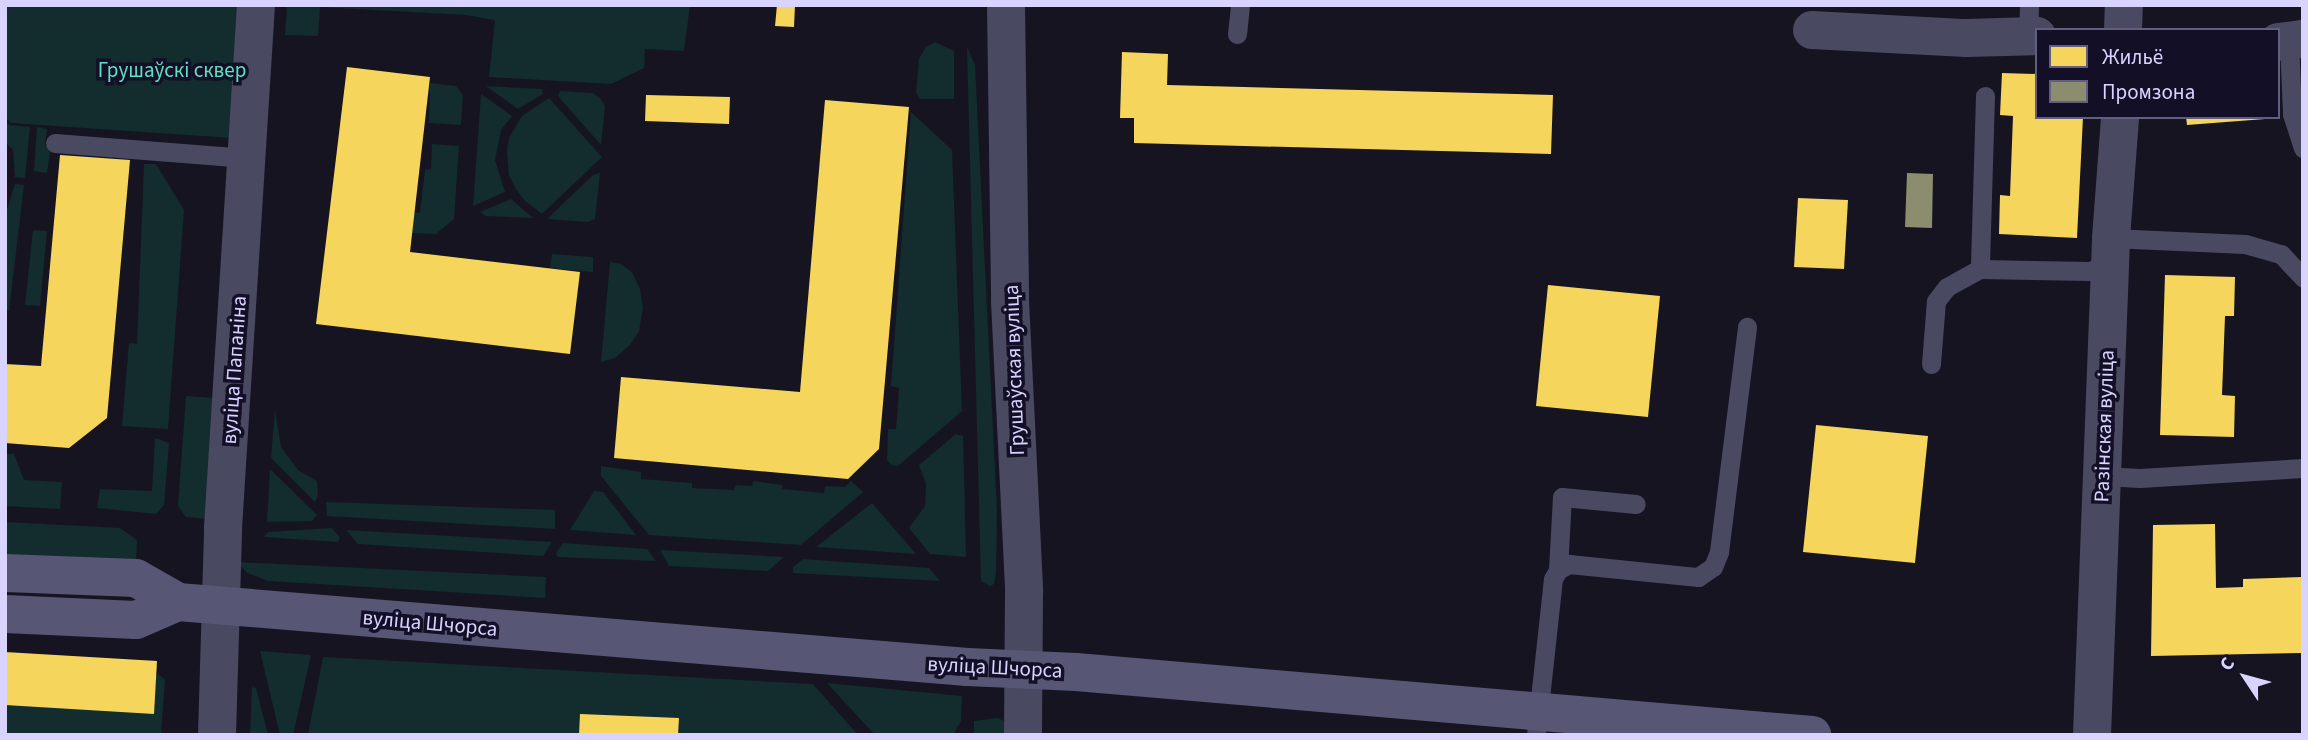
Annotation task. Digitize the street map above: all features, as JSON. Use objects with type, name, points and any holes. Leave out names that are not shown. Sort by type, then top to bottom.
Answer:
[{"type":"main road","name":"вуліца Шчорса","points":[[5,573],[136,578],[178,603]]},
{"type":"main road","name":"вуліца Шчорса","points":[[5,614],[136,620],[178,603],[1023,669],[1537,723],[1812,735]]},
{"type":"street","name":"вуліца Папаніна","points":[[217,735],[220,606],[256,5]]},
{"type":"street","name":"Грушаўская вуліца","points":[[1006,5],[1010,301],[1024,592],[1023,735]]},
{"type":"street","points":[[2123,28],[2124,5]]},
{"type":"street","points":[[1812,30],[1967,38],[2031,26]]},
{"type":"street","name":"Разінская вуліца","points":[[2092,735],[2111,250],[2120,119]]},
{"type":"lane","points":[[1237,34],[1240,5]]},
{"type":"lane","points":[[2290,41],[2292,114],[2303,148]]},
{"type":"lane","points":[[1980,269],[1985,96]]},
{"type":"lane","points":[[55,143],[246,158]]},
{"type":"lane","points":[[1931,364],[1936,301],[1947,287],[1980,269],[2090,271],[2111,250],[2245,244],[2281,254],[2303,278]]},
{"type":"lane","points":[[1558,570],[1569,564],[1698,577],[1713,568],[1719,552],[1746,327]]},
{"type":"lane","points":[[2102,476],[2140,478],[2303,468]]},
{"type":"lane","points":[[1537,723],[1553,579],[1558,570],[1562,497],[1636,505]]},
{"type":"green space","name":"Грушаўскі сквер","points":[[5,5],[240,5],[232,138],[11,123],[5,117]]},
{"type":"green space","points":[[287,5],[690,5],[684,51],[645,49],[644,68],[611,84],[489,77],[495,20],[466,15],[320,7],[318,36],[285,35]]},
{"type":"green space","points":[[935,42],[954,51],[954,99],[920,99],[916,93],[919,59],[926,47]]},
{"type":"green space","points":[[967,47],[975,65],[997,511],[996,572],[994,584],[990,586],[981,581]]},
{"type":"green space","points":[[430,83],[456,86],[463,95],[461,125],[429,123]]},
{"type":"green space","points":[[486,86],[542,89],[543,94],[518,109]]},
{"type":"green space","points":[[560,91],[593,93],[600,98],[605,106],[601,145],[558,96]]},
{"type":"green space","points":[[481,94],[512,116],[501,130],[495,160],[505,192],[473,206]]},
{"type":"green space","points":[[549,98],[602,157],[542,214],[525,201],[516,189],[509,175],[507,152],[509,138],[522,116]]},
{"type":"green space","points":[[911,112],[952,150],[962,411],[898,466],[891,465],[887,460],[888,429],[896,429],[899,388],[891,386]]},
{"type":"green space","points":[[5,121],[9,125],[30,127],[25,178],[15,177],[13,150],[5,142]]},
{"type":"green space","points":[[37,127],[47,129],[45,145],[50,152],[47,173],[34,171]]},
{"type":"green space","points":[[432,144],[459,146],[454,219],[436,234],[412,233],[414,213],[420,213],[425,170],[431,169]]},
{"type":"green space","points":[[144,164],[156,164],[184,210],[168,429],[122,426],[129,343],[137,344]]},
{"type":"green space","points":[[600,173],[595,219],[588,222],[547,219],[593,175]]},
{"type":"green space","points":[[15,184],[24,185],[9,311],[5,310],[5,216]]},
{"type":"green space","points":[[511,199],[533,218],[486,216],[480,212]]},
{"type":"green space","points":[[33,230],[47,231],[40,306],[25,305]]},
{"type":"green space","points":[[552,254],[593,257],[593,272],[550,268]]},
{"type":"green space","points":[[610,262],[621,264],[632,272],[640,289],[643,308],[639,331],[630,345],[615,358],[601,362]]},
{"type":"green space","points":[[186,396],[216,398],[207,519],[186,517],[178,506]]},
{"type":"green space","points":[[275,410],[281,447],[298,470],[317,481],[318,496],[315,502],[271,458]]},
{"type":"green space","points":[[956,434],[963,436],[966,557],[930,554],[909,528],[925,506],[926,484],[919,465]]},
{"type":"green space","points":[[155,438],[169,443],[164,505],[156,514],[97,508],[100,489],[152,491]]},
{"type":"green space","points":[[5,454],[14,454],[24,480],[62,482],[60,509],[5,506]]},
{"type":"green space","points":[[601,466],[641,472],[641,479],[692,483],[692,488],[734,490],[736,485],[752,486],[753,481],[782,485],[782,489],[824,493],[825,486],[845,487],[851,481],[863,492],[801,545],[649,535],[601,476]]},
{"type":"green space","points":[[270,469],[317,515],[312,521],[267,522]]},
{"type":"green space","points":[[594,491],[603,492],[636,535],[570,530]]},
{"type":"green space","points":[[326,502],[555,510],[555,529],[327,516]]},
{"type":"green space","points":[[872,503],[916,554],[816,547]]},
{"type":"green space","points":[[5,522],[120,528],[137,540],[136,563],[5,558]]},
{"type":"green space","points":[[332,528],[340,538],[338,542],[264,537],[268,532]]},
{"type":"green space","points":[[346,530],[552,542],[543,556],[358,544]]},
{"type":"green space","points":[[563,543],[647,549],[656,561],[558,557],[556,553]]},
{"type":"green space","points":[[660,550],[784,557],[768,571],[669,566]]},
{"type":"green space","points":[[803,559],[929,568],[940,581],[793,573],[793,567]]},
{"type":"green space","points":[[237,562],[546,577],[545,598],[269,581],[247,573]]},
{"type":"green space","points":[[260,651],[311,655],[293,735],[280,735]]},
{"type":"green space","points":[[5,654],[157,661],[156,673],[165,679],[161,735],[5,735]]},
{"type":"green space","points":[[323,657],[813,684],[858,735],[308,735]]},
{"type":"green space","points":[[827,683],[962,696],[961,721],[953,735],[875,735]]},
{"type":"green space","points":[[252,687],[256,688],[268,735],[250,735]]},
{"type":"green space","points":[[998,718],[1010,724],[1009,735],[974,735],[974,721]]},
{"type":"building: Жильё","points":[[777,5],[795,5],[794,27],[775,26]]},
{"type":"building: Жильё","points":[[1122,52],[1168,54],[1167,85],[1553,95],[1551,154],[1134,143],[1134,118],[1120,118]]},
{"type":"building: Жильё","points":[[347,67],[430,77],[410,252],[580,272],[570,354],[316,324]]},
{"type":"building: Жильё","points":[[2002,73],[2035,74],[2035,119],[2083,119],[2077,238],[1999,234],[2000,195],[2010,196],[2013,116],[2000,115]]},
{"type":"building: Жильё","points":[[646,95],[730,97],[729,124],[645,121]]},
{"type":"building: Жильё","points":[[825,100],[909,107],[879,449],[848,479],[614,458],[621,377],[800,392]]},
{"type":"building: Жильё","points":[[2186,119],[2265,119],[2187,125]]},
{"type":"building: Жильё","points":[[60,155],[130,160],[107,418],[69,448],[5,443],[5,364],[41,366]]},
{"type":"building: Жильё","points":[[1798,198],[1848,200],[1844,269],[1794,267]]},
{"type":"building: Жильё","points":[[2165,275],[2235,277],[2234,316],[2225,316],[2222,395],[2235,396],[2234,437],[2160,435]]},
{"type":"building: Жильё","points":[[1548,285],[1660,296],[1648,417],[1536,406]]},
{"type":"building: Жильё","points":[[1816,425],[1928,436],[1915,563],[1803,552]]},
{"type":"building: Жильё","points":[[2215,524],[2216,588],[2243,587],[2243,579],[2303,577],[2303,653],[2151,656],[2153,525]]},
{"type":"building: Жильё","points":[[5,652],[157,661],[154,714],[5,705]]},
{"type":"building: Жильё","points":[[580,714],[679,718],[678,735],[579,735]]},
{"type":"building: Промзона","points":[[1907,173],[1933,174],[1932,228],[1905,227]]}]
